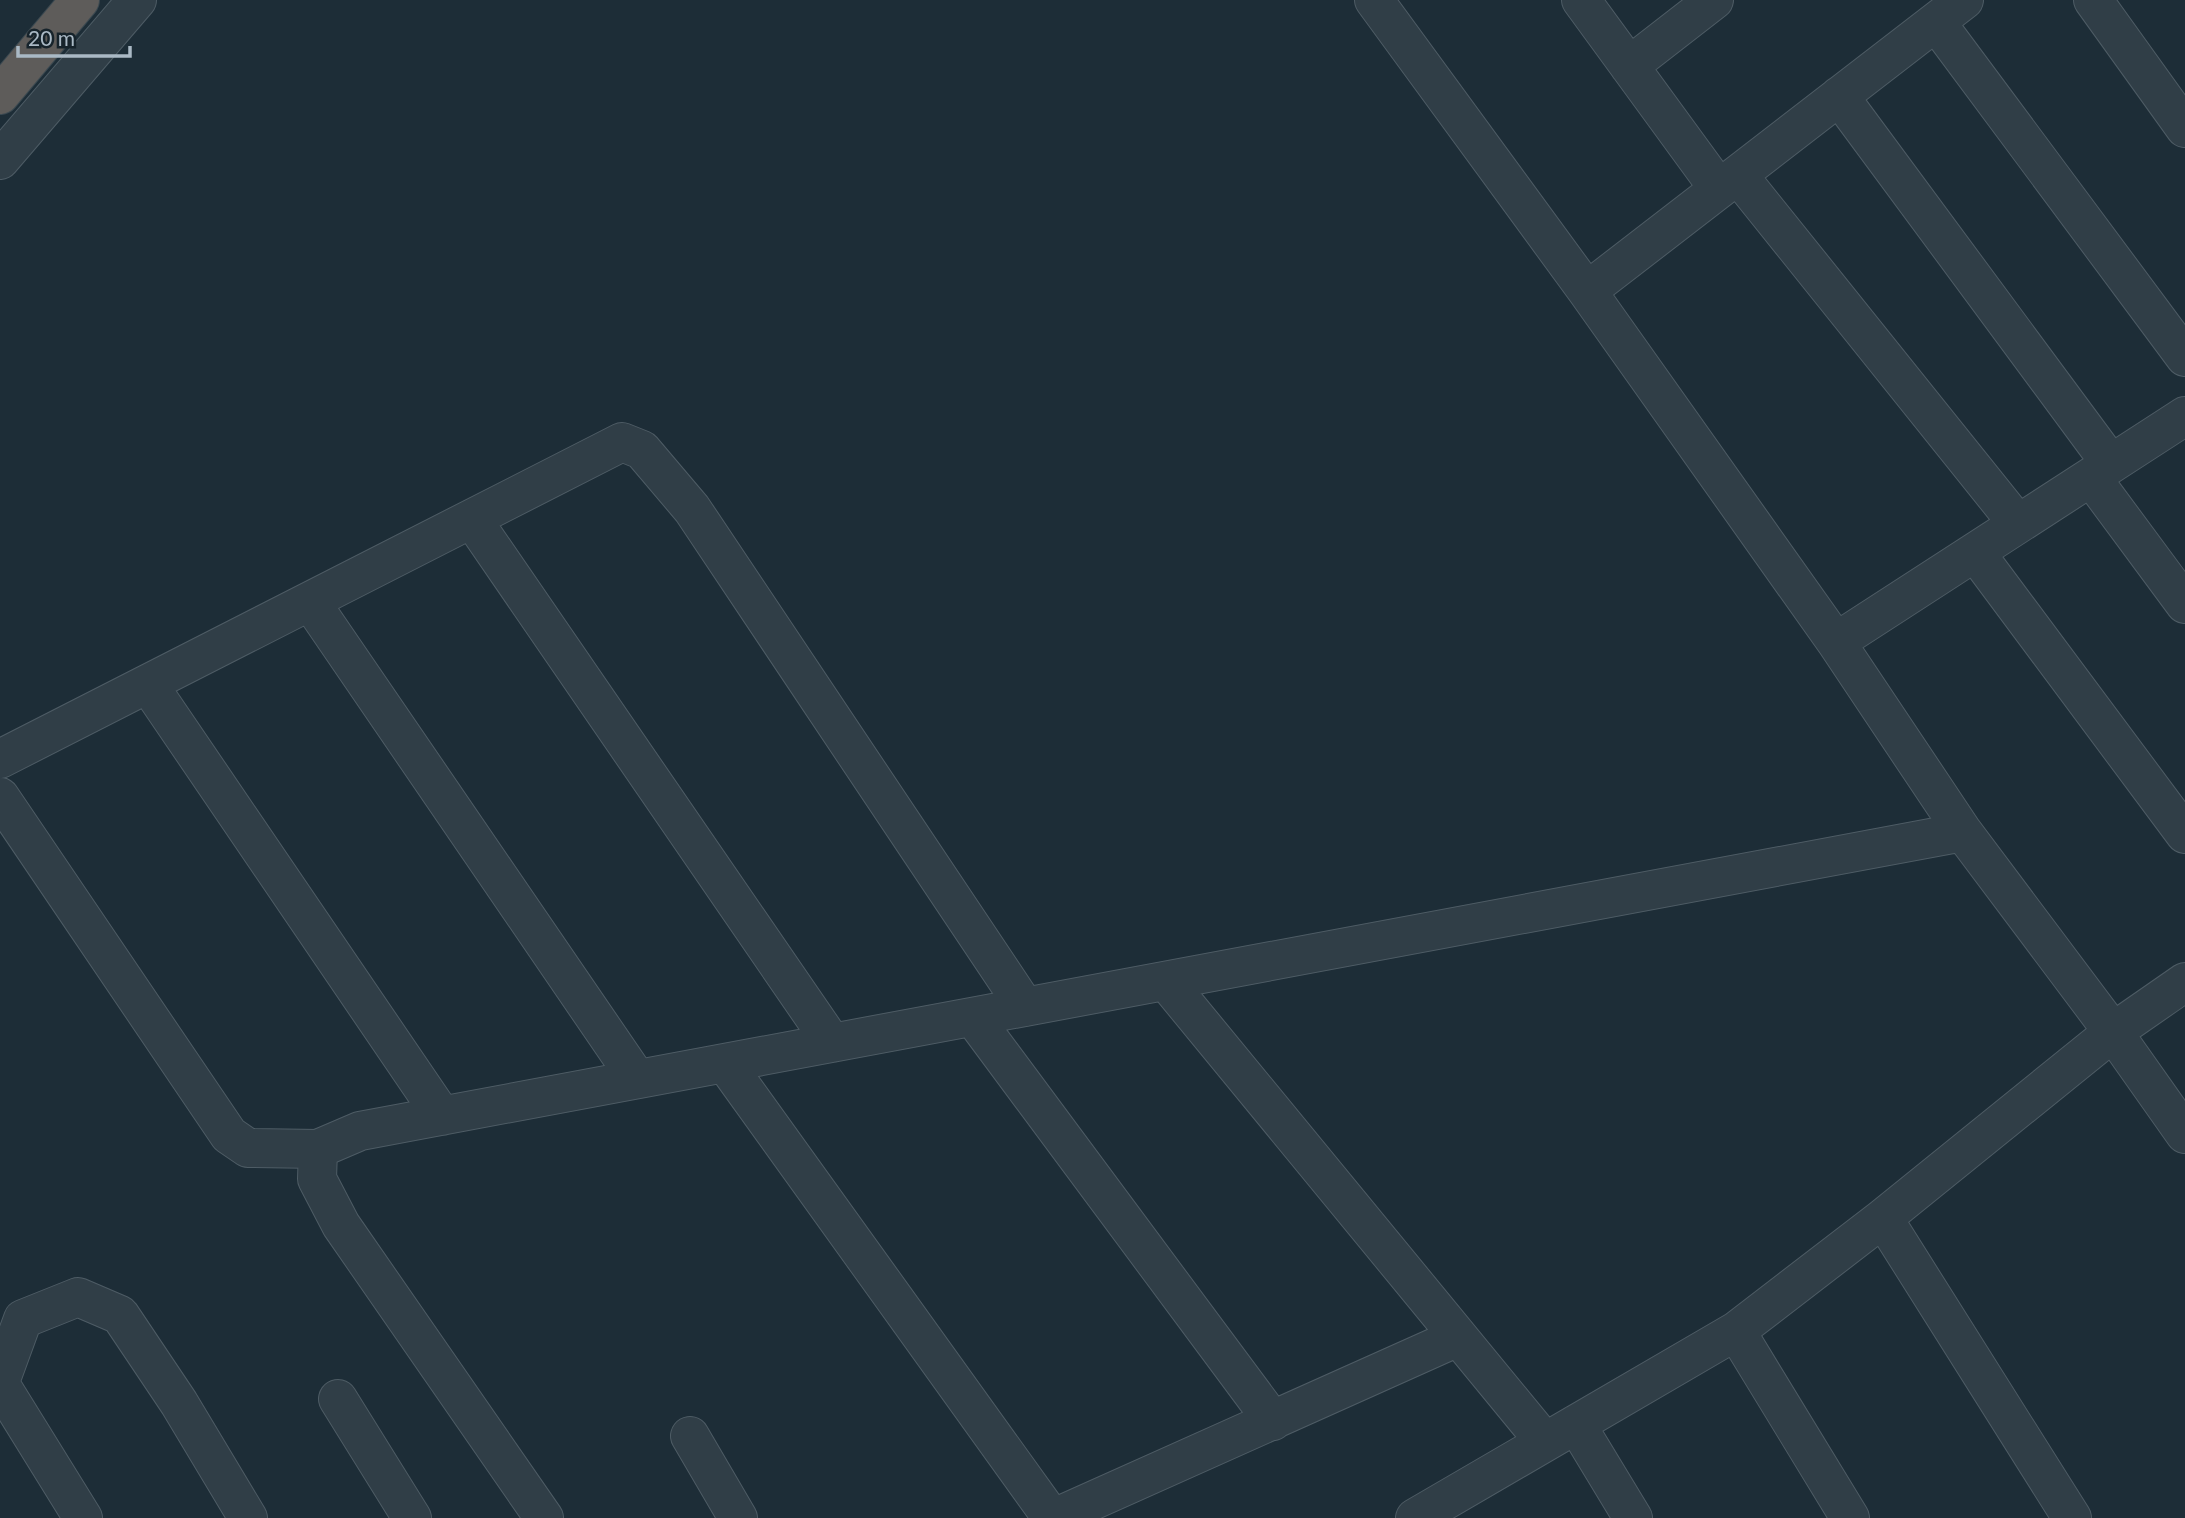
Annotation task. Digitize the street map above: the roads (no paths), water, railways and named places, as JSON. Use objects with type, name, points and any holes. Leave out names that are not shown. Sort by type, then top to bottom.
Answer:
[{"type":"highway","points":[[0,95],[80,0]]},
{"type":"street","points":[[0,160],[137,0]]},
{"type":"street","points":[[1374,0],[1587,291],[1836,642],[1963,832],[2113,1032],[2185,1134]]},
{"type":"street","points":[[1581,0],[1629,66],[2018,524]]},
{"type":"street","points":[[1629,66],[1714,0]]},
{"type":"street","points":[[2104,4],[2182,116]]},
{"type":"street","points":[[1587,291],[1950,11],[2185,356]]},
{"type":"street","points":[[1839,96],[2101,471],[2185,604]]},
{"type":"street","points":[[1836,642],[2185,416]]},
{"type":"street","points":[[0,759],[622,442],[642,450],[692,509],[1026,1007]]},
{"type":"street","points":[[472,519],[832,1043]]},
{"type":"street","points":[[1975,552],[2185,834]]},
{"type":"street","points":[[310,601],[637,1080]]},
{"type":"street","points":[[148,684],[442,1116]]},
{"type":"street","points":[[0,797],[229,1135],[248,1148],[318,1149],[360,1131],[1963,832]]},
{"type":"street","points":[[1166,981],[1458,1337],[1560,1433],[1633,1518]]},
{"type":"street","points":[[1418,1517],[1736,1331],[2113,1032],[2185,982]]},
{"type":"street","points":[[973,1017],[1273,1421]]},
{"type":"street","points":[[725,1063],[1053,1518],[1458,1337]]},
{"type":"street","points":[[318,1149],[317,1179],[341,1225],[544,1518]]},
{"type":"street","points":[[1883,1217],[2072,1518]]},
{"type":"street","points":[[83,1518],[0,1383],[23,1319],[78,1297],[120,1315],[179,1404],[247,1518]]},
{"type":"street","points":[[1736,1331],[1850,1518]]},
{"type":"street","points":[[338,1399],[412,1518]]},
{"type":"street","points":[[690,1436],[738,1518]]}]
